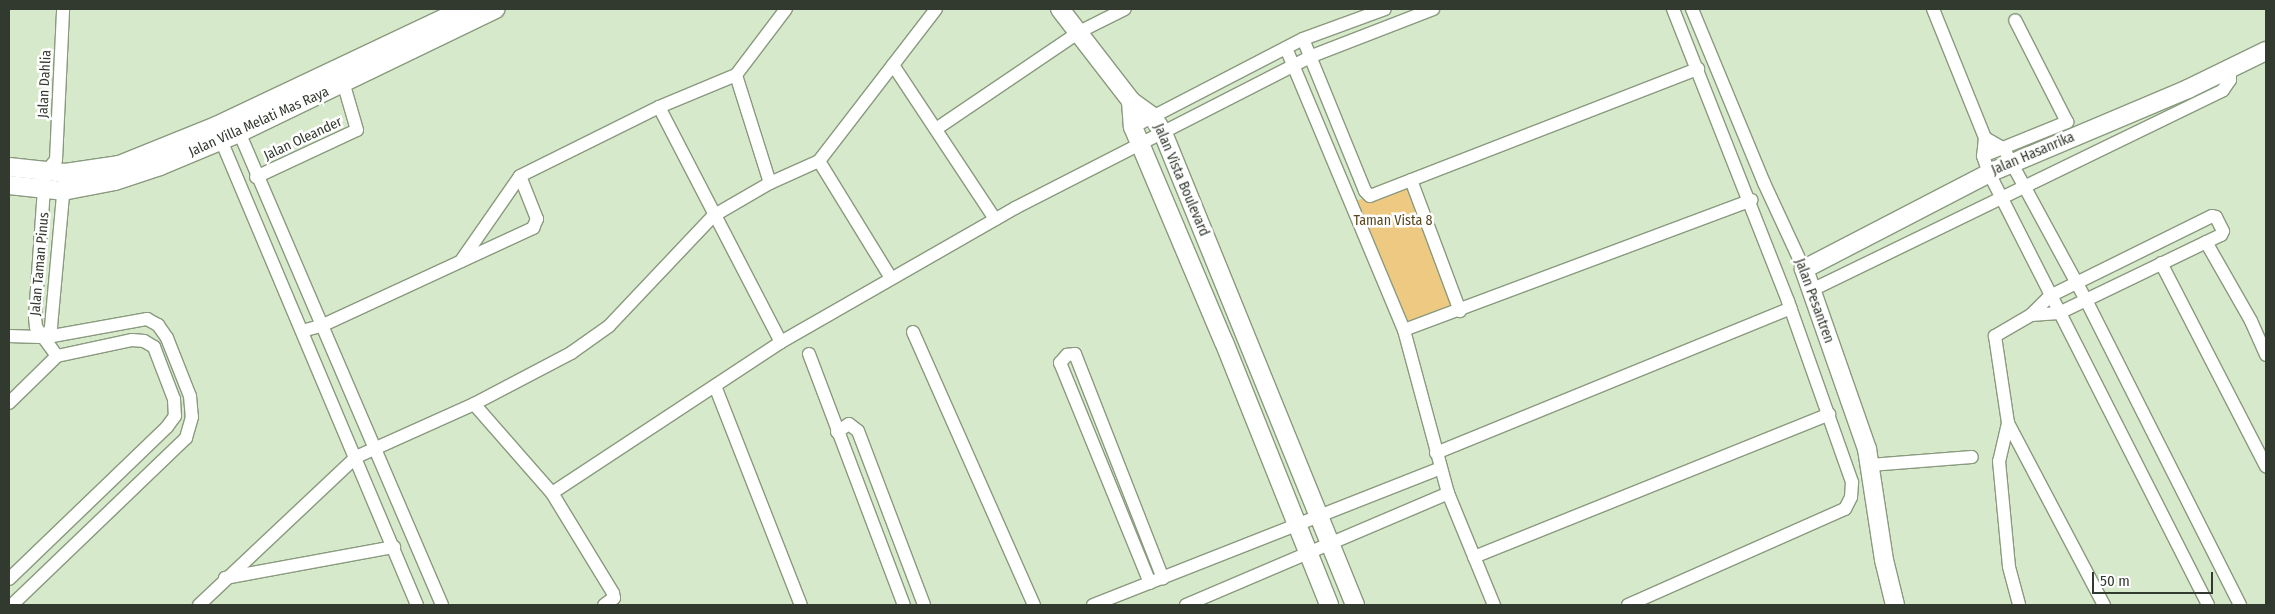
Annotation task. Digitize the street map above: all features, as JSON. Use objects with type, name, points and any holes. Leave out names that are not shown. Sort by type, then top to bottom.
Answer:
[{"type":"street","name":"Jalan Dahlia","points":[[55,169],[62,9]]},
{"type":"street","name":"Jalan Villa Melati Mas Raya","points":[[341,76],[464,9]]},
{"type":"street","name":"Jalan Villa Melati Mas Raya","points":[[9,185],[43,191],[63,192],[115,181],[341,76],[496,9]]},
{"type":"street","points":[[461,261],[520,176],[658,107],[736,75],[786,9]]},
{"type":"street","points":[[199,605],[225,578],[356,457],[474,404],[571,353],[609,326],[714,216],[770,182],[819,161],[936,9]]},
{"type":"street","points":[[1060,9],[1131,101]]},
{"type":"street","points":[[936,129],[1079,32],[1125,9]]},
{"type":"street","points":[[1133,127],[1303,39],[1385,9]]},
{"type":"street","points":[[552,493],[781,342],[995,219],[1295,64],[1433,9]]},
{"type":"street","points":[[1628,605],[1845,508],[1851,497],[1852,482],[1791,308],[1751,200],[1673,9]]},
{"type":"street","name":"Jalan Pesantren","points":[[1692,9],[1764,183],[1804,269],[1867,449],[1884,560],[1896,605]]},
{"type":"street","points":[[1933,9],[1985,138],[1986,164],[2050,296],[2208,605]]},
{"type":"street","points":[[2008,156],[2065,125],[2068,120],[2015,20]]},
{"type":"street","points":[[1303,39],[1312,56],[1367,194],[1410,180],[1698,69]]},
{"type":"street","points":[[1286,48],[1295,64],[1404,330],[1448,493],[1494,605]]},
{"type":"street","name":"Jalan Hasanrika","points":[[1804,269],[1986,164],[2230,68],[2266,50]]},
{"type":"street","points":[[893,65],[995,219]]},
{"type":"street","points":[[1820,286],[2223,90],[2230,80],[2230,68]]},
{"type":"street","points":[[736,75],[770,182]]},
{"type":"street","name":"Jalan Oleander","points":[[256,177],[357,130],[341,76]]},
{"type":"street","name":"Jalan Vista Boulevard","points":[[1131,101],[1153,117],[1163,133],[1355,605]]},
{"type":"street","name":"Jalan Vista Boulevard","points":[[1131,101],[1133,127],[1329,605]]},
{"type":"street","points":[[658,107],[781,342]]},
{"type":"street","points":[[236,125],[256,177],[442,605]]},
{"type":"street","name":"Jalan Villa Melati Mas Raya","points":[[9,167],[55,169],[119,165],[218,133]]},
{"type":"street","points":[[218,133],[418,605]]},
{"type":"street","points":[[1985,138],[2008,156],[2086,300],[2240,605]]},
{"type":"street","points":[[819,161],[891,278]]},
{"type":"street","name":"Jalan Taman Pinus","points":[[55,169],[63,192],[51,327],[47,337],[36,326],[35,317],[43,191],[55,169]]},
{"type":"street","points":[[302,331],[321,326],[533,228],[536,223],[520,176]]},
{"type":"street","points":[[1410,180],[1460,311]]},
{"type":"street","points":[[1404,330],[1460,311],[1751,200]]},
{"type":"street","points":[[2031,315],[2060,313],[2206,242],[2223,231],[2214,216],[2076,282],[2050,296],[2031,315],[2000,331],[1994,341],[2008,423],[2104,605]]},
{"type":"street","points":[[2206,242],[2251,321],[2266,355]]},
{"type":"street","points":[[2161,263],[2266,466]]},
{"type":"street","points":[[1436,453],[1791,308]]},
{"type":"street","points":[[9,336],[47,337],[147,320],[158,325],[168,338],[190,396],[192,418],[186,438],[12,605]]},
{"type":"street","points":[[913,332],[1034,605]]},
{"type":"street","points":[[47,337],[57,356]]},
{"type":"street","points":[[9,403],[57,356],[132,340],[144,341],[154,347],[174,399],[175,416],[167,427],[9,579]]},
{"type":"street","points":[[809,354],[904,605]]},
{"type":"street","points":[[1150,583],[1060,362],[1067,355],[1075,354],[1163,578]]},
{"type":"street","points":[[715,386],[801,605]]},
{"type":"street","points":[[474,404],[552,493],[612,593],[614,598],[604,605]]},
{"type":"street","points":[[1474,557],[1829,414]]},
{"type":"street","points":[[2008,423],[1999,461],[2009,567],[2019,605]]},
{"type":"street","points":[[837,432],[849,424],[858,430],[924,605]]},
{"type":"street","points":[[1870,465],[1972,458]]},
{"type":"street","points":[[1093,605],[1440,468]]},
{"type":"street","points":[[1186,605],[1309,555],[1448,493]]},
{"type":"street","points":[[225,578],[394,547]]},
{"type":"green space","name":"Taman Vista 8","points":[[1411,180],[1461,311],[1402,333],[1352,203]]}]
